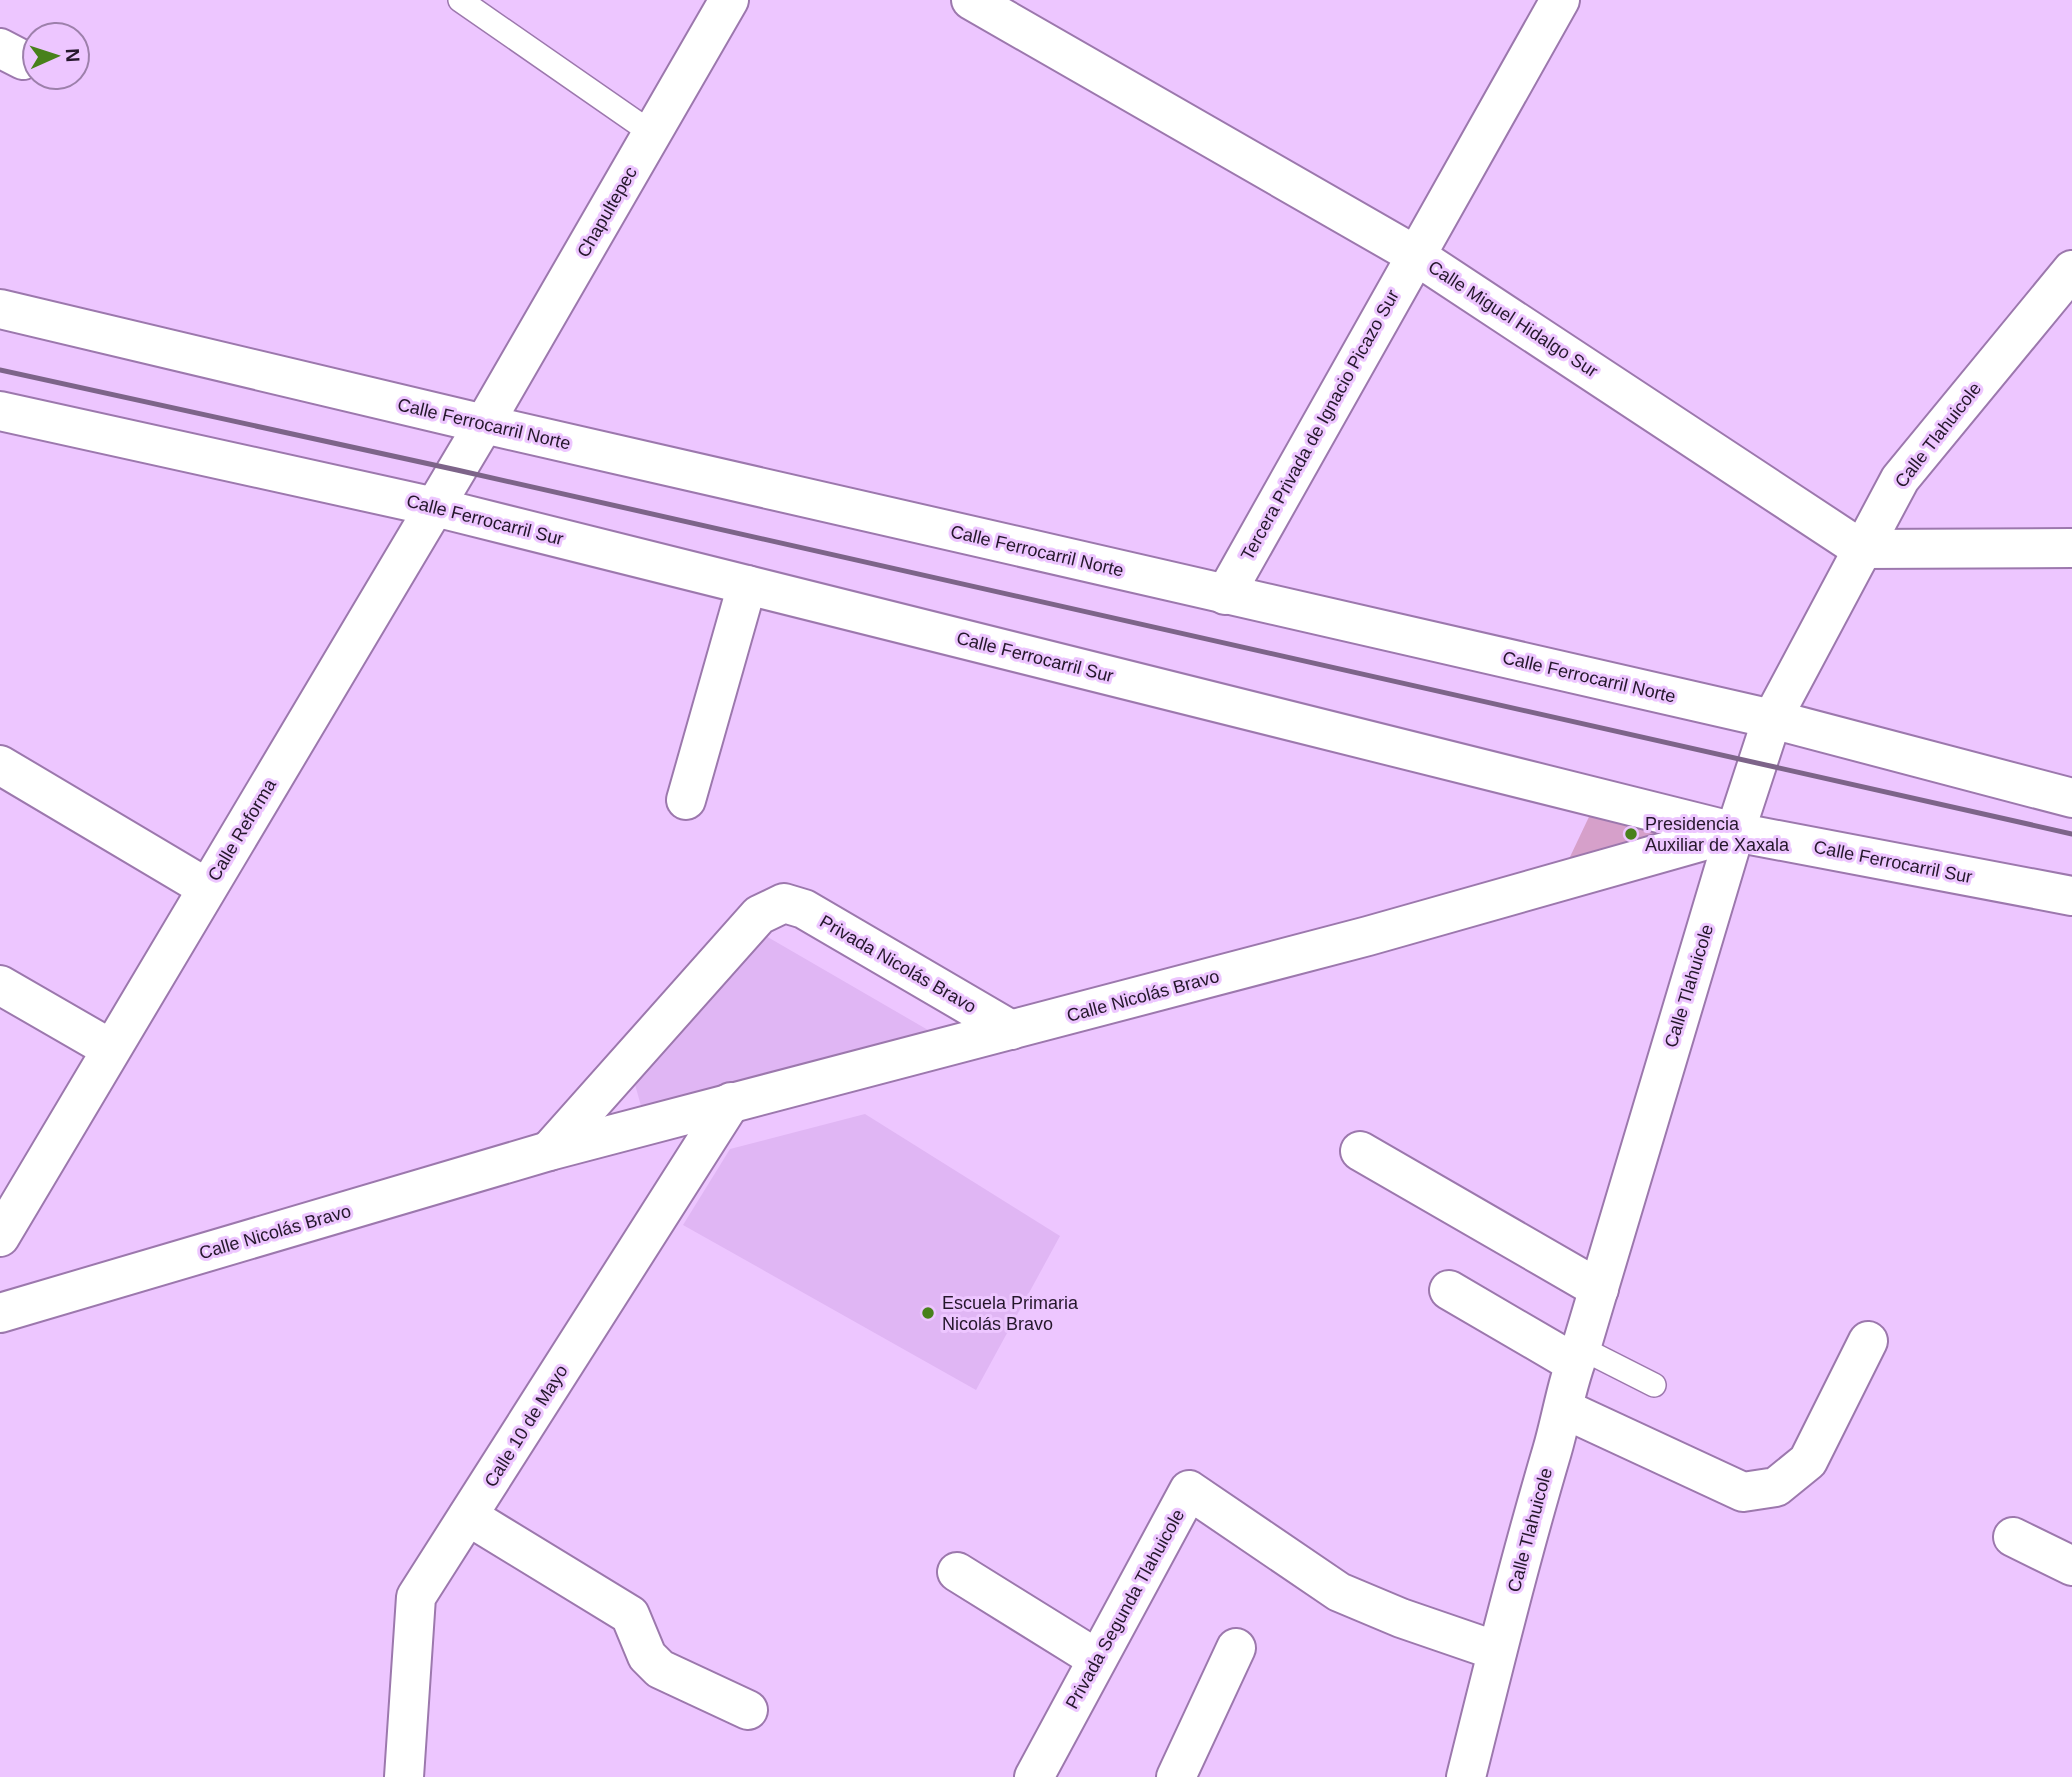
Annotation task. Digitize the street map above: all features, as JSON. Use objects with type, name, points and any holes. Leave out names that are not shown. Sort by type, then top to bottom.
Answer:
[{"type":"street","name":"Chapultepec","points":[[484,424],[729,0]]},
{"type":"street","name":"Calle Miguel Hidalgo Sur","points":[[971,0],[1415,255],[1861,550]]},
{"type":"street","name":"Tercera Privada de Ignacio Picazo Sur","points":[[1225,595],[1560,0]]},
{"type":"street","name":"Calle Tlahuicole","points":[[1466,1777],[1497,1651],[1578,1356],[1735,832],[1772,719],[1900,479],[2072,270]]},
{"type":"street","name":"Calle Ferrocarril Norte","points":[[0,309],[484,424],[1772,719],[2072,798]]},
{"type":"street","name":"Calle Ferrocarril Sur","points":[[0,411],[435,507],[1735,832],[2072,896]]},
{"type":"street","name":"Calle Reforma","points":[[0,1237],[484,424]]},
{"type":"street","points":[[1861,550],[2072,548]]},
{"type":"street","points":[[686,800],[747,584]]},
{"type":"street","points":[[0,765],[207,888]]},
{"type":"street","name":"Calle Nicolás Bravo","points":[[0,1313],[549,1151],[1368,936],[1735,832]]},
{"type":"street","name":"Privada Nicolás Bravo","points":[[549,1151],[759,915],[784,903],[804,909],[1011,1030]]},
{"type":"street","points":[[0,985],[111,1049]]},
{"type":"street","name":"Calle 10 de Mayo","points":[[404,1777],[416,1597],[731,1102]]},
{"type":"street","points":[[1360,1151],[1599,1289]]},
{"type":"street","points":[[1449,1290],[1578,1356]]},
{"type":"street","points":[[1564,1409],[1743,1492],[1776,1487],[1808,1461],[1868,1341]]},
{"type":"street","name":"Privada Segunda Tlahuicole","points":[[1034,1777],[1189,1490],[1339,1592],[1401,1618],[1497,1651]]},
{"type":"street","points":[[468,1516],[630,1615],[647,1656],[660,1669],[748,1710]]},
{"type":"street","points":[[2013,1537],[2072,1566]]},
{"type":"street","points":[[957,1572],[1097,1659]]},
{"type":"street","points":[[1176,1777],[1236,1647]]},
{"type":"lane","points":[[460,0],[653,134]]},
{"type":"lane","points":[[1578,1356],[1654,1385]]},
{"type":"shaded area","points":[[759,932],[928,1030],[646,1124],[631,1070]]},
{"type":"shaded area","name":"Escuela Primaria Nicolás Bravo","points":[[865,1114],[1060,1236],[976,1390],[683,1225],[730,1149]]},
{"type":"building","name":"Presidencia Auxiliar de Xaxala","points":[[1596,802],[1686,833],[1569,859]]},
{"type":"railway","points":[[0,370],[457,470],[2072,834]]},
{"type":"place","name":"Presidencia Auxiliar de Xaxala","points":[[1631,834]]},
{"type":"place","name":"Escuela Primaria Nicolás Bravo","points":[[928,1313]]}]
